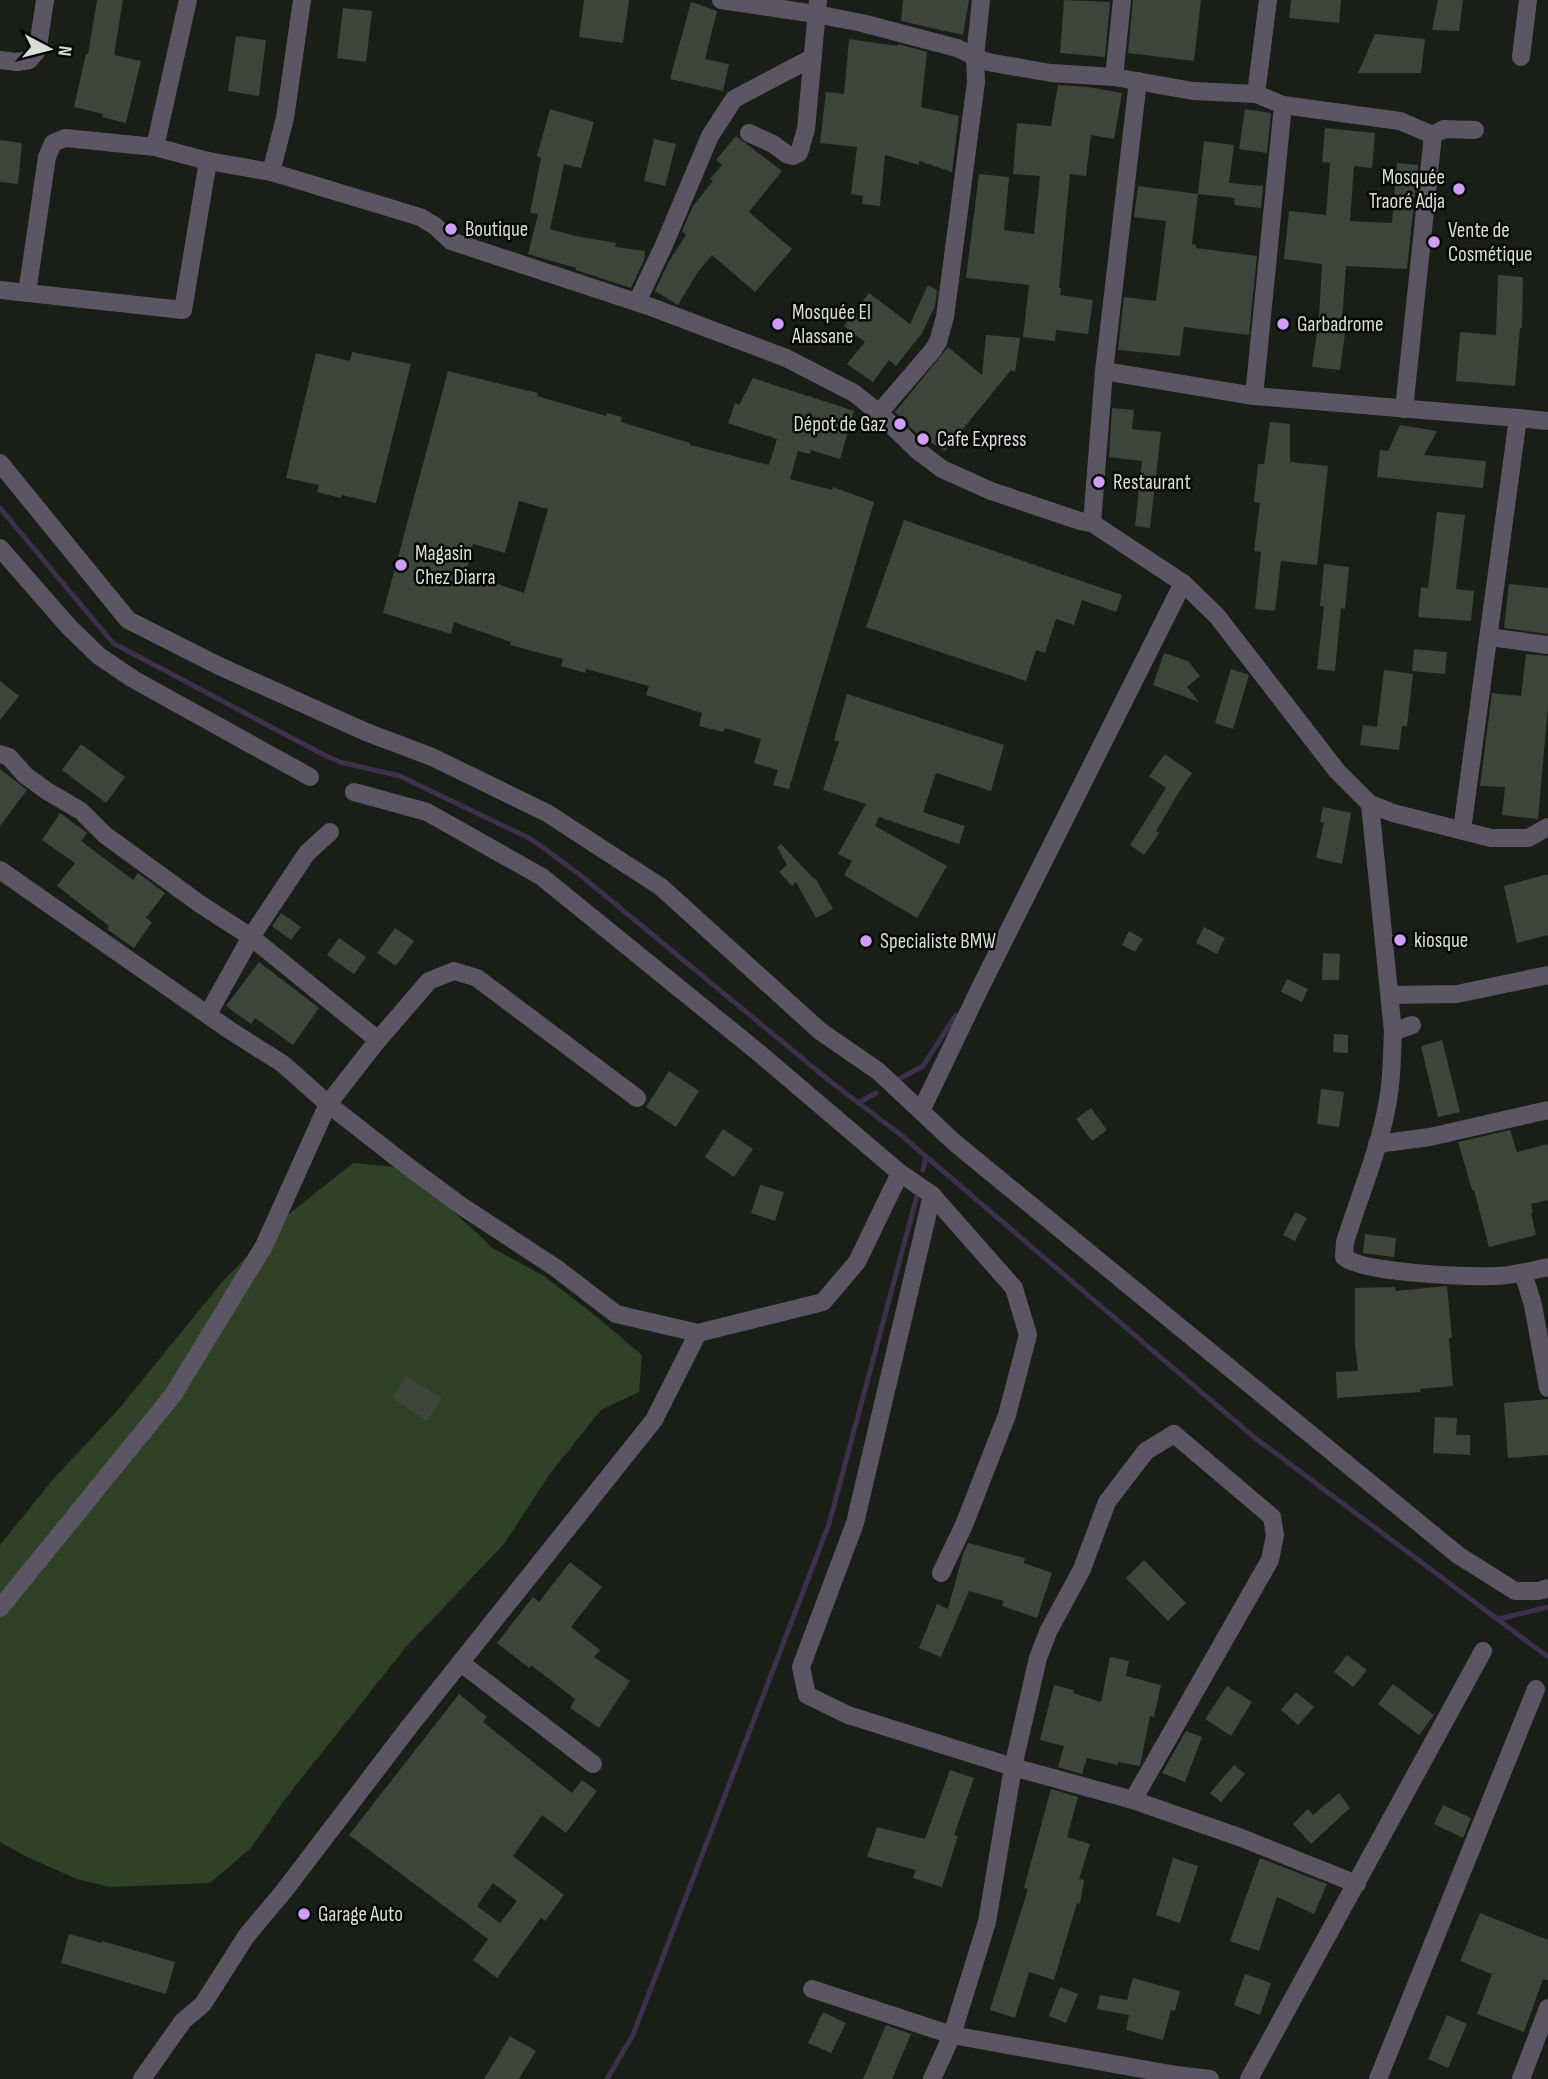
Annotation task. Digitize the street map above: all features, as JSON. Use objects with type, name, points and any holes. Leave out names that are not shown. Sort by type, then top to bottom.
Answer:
[{"type":"street","points":[[0,60],[29,60],[36,52],[45,0]]},
{"type":"street","points":[[155,147],[188,0]]},
{"type":"street","points":[[271,172],[285,118],[302,0]]},
{"type":"street","points":[[721,0],[817,7],[957,48],[984,61],[1051,73],[1114,77],[1193,91],[1256,94],[1283,105],[1400,121],[1433,135],[1444,130],[1475,130]]},
{"type":"street","points":[[878,413],[933,350],[945,317],[976,82],[975,57],[981,0]]},
{"type":"street","points":[[1114,77],[1122,0]]},
{"type":"street","points":[[1256,94],[1268,0]]},
{"type":"street","points":[[1521,57],[1528,0]]},
{"type":"street","points":[[749,133],[759,136],[788,155],[799,153],[806,129],[817,7]]},
{"type":"street","points":[[636,302],[664,245],[710,136],[734,99],[812,58]]},
{"type":"street","points":[[1092,523],[1104,371],[1138,81]]},
{"type":"street","points":[[1254,396],[1283,105]]},
{"type":"street","points":[[1404,409],[1433,135]]},
{"type":"street","points":[[27,293],[47,157],[53,144],[65,138],[155,147],[208,161],[271,172],[420,217],[451,241],[636,302],[786,358],[855,393],[917,450],[942,468],[1002,495],[1080,522],[1092,523],[1183,583],[1217,616],[1337,771],[1370,804],[1393,813],[1506,840],[1528,838],[1548,827]]},
{"type":"street","points":[[0,290],[183,310],[208,161]]},
{"type":"street","points":[[1104,371],[1254,396],[1548,421]]},
{"type":"street","points":[[1462,830],[1518,418]]},
{"type":"street","points":[[0,463],[128,620],[217,665],[366,732],[432,757],[547,813],[661,887],[820,1031],[878,1071],[955,1143],[1458,1555],[1515,1591],[1539,1591],[1548,1588]]},
{"type":"street","points":[[0,548],[69,627],[99,656],[133,679],[310,777]]},
{"type":"street","points":[[921,1111],[1183,583]]},
{"type":"street","points":[[1489,637],[1548,645]]},
{"type":"street","points":[[0,754],[9,757],[25,775],[47,791],[81,811],[105,835],[200,904],[251,937],[378,1040]]},
{"type":"street","points":[[354,792],[427,812],[542,877],[759,1053],[900,1172],[932,1195],[1014,1288],[1028,1335],[1007,1415],[964,1525],[941,1573]]},
{"type":"street","points":[[1370,804],[1393,1032],[1390,1088],[1377,1144],[1343,1251],[1347,1260],[1365,1266],[1413,1272],[1494,1276],[1548,1267]]},
{"type":"street","points":[[208,1014],[251,937],[307,853],[330,832]]},
{"type":"street","points":[[0,870],[283,1064],[328,1104],[460,1205],[556,1268],[616,1314],[698,1333],[823,1302],[857,1262],[900,1172]]},
{"type":"street","points":[[0,1608],[173,1395],[264,1246],[328,1104],[429,981],[454,971],[477,978],[637,1098]]},
{"type":"street","points":[[1390,995],[1457,994],[1548,975]]},
{"type":"street","points":[[1393,1032],[1412,1025]]},
{"type":"street","points":[[1377,1144],[1430,1136],[1548,1110]]},
{"type":"street","points":[[932,1195],[855,1523],[801,1667],[807,1695],[848,1715],[1013,1767],[1133,1800],[1238,1837],[1357,1884]]},
{"type":"street","points":[[1523,1273],[1533,1305],[1548,1388]]},
{"type":"street","points":[[142,2079],[183,2021],[203,2004],[247,1936],[409,1727],[654,1420],[698,1333]]},
{"type":"street","points":[[932,2079],[952,2035],[987,1922],[1013,1767],[1038,1658],[1048,1632],[1082,1569],[1107,1502],[1146,1451],[1174,1434],[1272,1517],[1275,1535],[1270,1560],[1133,1800]]},
{"type":"street","points":[[1249,2079],[1483,1651]]},
{"type":"street","points":[[461,1663],[593,1764]]},
{"type":"street","points":[[1378,2079],[1536,1689]]},
{"type":"street","points":[[812,1989],[952,2035],[1210,2079]]},
{"type":"street","points":[[1521,2079],[1548,2008]]},
{"type":"green space","points":[[353,1163],[406,1168],[494,1249],[544,1276],[597,1317],[642,1355],[639,1392],[601,1410],[549,1475],[504,1544],[406,1647],[285,1799],[251,1848],[210,1883],[110,1887],[77,1879],[0,1842],[0,1545],[54,1478],[117,1411],[223,1281],[284,1218]]},
{"type":"building","points":[[97,0],[123,0],[114,55],[141,61],[126,123],[74,107],[88,54]]},
{"type":"building","points":[[584,0],[629,0],[623,43],[579,37]]},
{"type":"building","points":[[903,0],[969,0],[963,35],[901,21]]},
{"type":"building","points":[[1064,0],[1110,2],[1105,57],[1060,53]]},
{"type":"building","points":[[1133,0],[1201,0],[1194,61],[1128,53]]},
{"type":"building","points":[[1291,0],[1341,0],[1339,23],[1289,18]]},
{"type":"building","points":[[1438,0],[1463,0],[1459,31],[1432,30]]},
{"type":"building","points":[[691,2],[717,11],[705,59],[729,64],[723,91],[670,79]]},
{"type":"building","points":[[343,8],[372,11],[366,62],[337,58]]},
{"type":"building","points":[[1375,34],[1425,39],[1421,73],[1358,73]]},
{"type":"building","points":[[236,36],[266,40],[259,96],[228,91]]},
{"type":"building","points":[[849,39],[898,44],[927,52],[921,107],[959,116],[952,172],[919,161],[919,165],[885,155],[880,206],[862,204],[863,196],[851,194],[857,147],[820,143],[826,92],[844,94]]},
{"type":"building","points":[[1058,85],[1122,93],[1114,139],[1091,135],[1086,176],[1070,174],[1059,288],[1060,295],[1093,300],[1088,334],[1056,330],[1055,341],[1023,337],[1029,285],[966,278],[979,174],[1009,177],[1004,230],[1034,234],[1040,176],[1013,174],[1017,123],[1051,126]]},
{"type":"building","points":[[550,109],[594,122],[581,168],[564,164],[550,229],[616,243],[615,247],[645,251],[644,260],[631,288],[528,254],[538,214],[530,213],[541,158],[537,156]]},
{"type":"building","points":[[1245,109],[1271,113],[1267,153],[1239,149]]},
{"type":"building","points":[[1325,128],[1375,133],[1372,168],[1354,166],[1350,221],[1392,223],[1397,163],[1418,165],[1407,269],[1346,266],[1341,333],[1345,333],[1340,370],[1312,367],[1319,318],[1322,264],[1284,259],[1289,211],[1326,215],[1330,163],[1322,162]]},
{"type":"building","points":[[736,136],[782,171],[749,212],[792,249],[755,292],[712,255],[697,273],[678,305],[655,291],[668,263],[686,235],[682,231],[693,206],[722,165],[716,160]]},
{"type":"building","points":[[654,139],[676,144],[665,186],[644,181]]},
{"type":"building","points":[[0,140],[22,143],[18,184],[0,182]]},
{"type":"building","points":[[1204,141],[1234,145],[1229,183],[1263,186],[1261,208],[1234,205],[1235,198],[1198,194]]},
{"type":"building","points":[[1138,186],[1198,194],[1192,244],[1196,245],[1196,248],[1257,256],[1249,335],[1184,327],[1180,356],[1118,350],[1124,297],[1156,301],[1166,221],[1134,217]]},
{"type":"building","points":[[1498,275],[1523,277],[1522,328],[1515,386],[1456,381],[1460,332],[1496,335]]},
{"type":"building","points":[[928,285],[937,290],[935,306],[922,333],[896,366],[889,360],[873,382],[847,364],[865,342],[844,326],[869,293],[910,324]]},
{"type":"building","points":[[986,335],[1020,338],[1015,372],[1011,370],[945,451],[918,435],[895,412],[948,347],[982,375]]},
{"type":"building","points":[[352,352],[411,364],[376,503],[317,492],[319,485],[286,478],[316,353],[350,361]]},
{"type":"building","points":[[448,371],[538,393],[537,396],[606,416],[607,413],[622,417],[621,422],[690,445],[769,465],[777,439],[728,423],[735,403],[739,405],[753,378],[854,411],[840,459],[811,450],[810,454],[798,451],[790,479],[832,490],[833,487],[874,502],[789,789],[773,785],[778,770],[754,763],[761,739],[725,728],[723,732],[699,726],[702,713],[646,695],[649,686],[586,669],[585,673],[561,666],[563,659],[510,645],[511,642],[454,622],[451,634],[383,613]],"holes":[[[519,501],[548,509],[524,593],[466,573],[473,544],[505,553]]]},
{"type":"building","points":[[1112,408],[1134,410],[1132,429],[1161,432],[1150,528],[1135,526],[1142,461],[1109,457]]},
{"type":"building","points":[[1270,422],[1290,424],[1290,462],[1328,466],[1317,565],[1281,561],[1275,611],[1255,609],[1261,552],[1254,551],[1260,503],[1254,502],[1258,464],[1264,464]]},
{"type":"building","points":[[1400,425],[1437,431],[1424,455],[1486,461],[1483,488],[1377,477],[1380,450],[1388,451]]},
{"type":"building","points":[[1437,512],[1465,515],[1456,589],[1474,591],[1471,621],[1418,617],[1421,587],[1428,588]]},
{"type":"building","points":[[904,520],[1122,595],[1116,612],[1082,600],[1074,625],[1056,619],[1045,653],[1036,650],[1026,681],[866,627]]},
{"type":"building","points":[[1324,564],[1349,567],[1345,609],[1341,608],[1335,671],[1317,669],[1324,606],[1320,606]]},
{"type":"building","points":[[1509,584],[1548,588],[1548,634],[1504,628]]},
{"type":"building","points":[[1414,649],[1447,652],[1445,674],[1412,671]]},
{"type":"building","points":[[1164,653],[1188,661],[1200,676],[1187,687],[1199,702],[1153,685]]},
{"type":"building","points":[[1526,654],[1548,656],[1548,707],[1538,819],[1502,815],[1505,787],[1480,786],[1492,693],[1521,696]]},
{"type":"building","points":[[1231,669],[1249,675],[1233,729],[1215,723]]},
{"type":"building","points":[[1384,670],[1413,674],[1407,726],[1402,726],[1399,750],[1360,745],[1363,725],[1377,727]]},
{"type":"building","points":[[0,681],[19,696],[0,720]]},
{"type":"building","points":[[847,694],[1004,745],[991,791],[936,773],[923,812],[965,826],[959,844],[879,817],[875,826],[947,866],[917,918],[844,875],[852,861],[838,854],[866,804],[823,790],[839,742],[834,740]]},
{"type":"building","points":[[81,744],[125,777],[106,803],[62,770]]},
{"type":"building","points":[[1165,754],[1192,773],[1144,855],[1130,845],[1166,788],[1149,776]]},
{"type":"building","points":[[0,769],[27,790],[0,826]]},
{"type":"building","points":[[1323,807],[1351,813],[1342,864],[1316,858],[1324,823],[1320,822]]},
{"type":"building","points":[[60,813],[87,833],[81,841],[133,880],[138,873],[165,893],[146,918],[152,922],[134,948],[107,929],[109,926],[57,886],[75,863],[42,840]]},
{"type":"building","points":[[781,844],[815,878],[833,909],[816,918],[796,882],[792,886],[779,872],[787,865],[777,847]]},
{"type":"building","points":[[1548,874],[1548,935],[1517,943],[1504,886]]},
{"type":"building","points":[[281,913],[301,927],[291,940],[272,926]]},
{"type":"building","points":[[1204,927],[1225,938],[1217,954],[1196,943]]},
{"type":"building","points":[[395,928],[414,941],[396,966],[377,953]]},
{"type":"building","points":[[1129,931],[1143,939],[1135,952],[1122,945]]},
{"type":"building","points":[[339,938],[366,957],[354,974],[327,955]]},
{"type":"building","points":[[1323,953],[1340,954],[1339,980],[1322,980]]},
{"type":"building","points":[[259,962],[319,1008],[293,1045],[255,1018],[251,1024],[226,1006]]},
{"type":"building","points":[[1287,979],[1308,989],[1302,1002],[1281,992]]},
{"type":"building","points":[[1334,1034],[1348,1035],[1348,1053],[1333,1052]]},
{"type":"building","points":[[1442,1040],[1460,1112],[1438,1117],[1421,1046]]},
{"type":"building","points":[[669,1071],[699,1091],[676,1127],[646,1107]]},
{"type":"building","points":[[1321,1089],[1344,1092],[1339,1127],[1317,1124]]},
{"type":"building","points":[[1091,1108],[1107,1130],[1092,1141],[1076,1119]]},
{"type":"building","points":[[723,1129],[753,1149],[734,1177],[705,1157]]},
{"type":"building","points":[[1510,1130],[1517,1152],[1548,1144],[1548,1200],[1531,1204],[1536,1235],[1489,1247],[1458,1142]]},
{"type":"building","points":[[760,1185],[784,1192],[775,1221],[751,1213]]},
{"type":"building","points":[[1295,1212],[1307,1218],[1295,1241],[1283,1235]]},
{"type":"building","points":[[1365,1234],[1396,1238],[1394,1257],[1363,1253]]},
{"type":"building","points":[[1447,1286],[1453,1386],[1420,1389],[1421,1392],[1337,1398],[1336,1372],[1358,1371],[1355,1288],[1395,1287],[1396,1291]]},
{"type":"building","points":[[406,1376],[442,1398],[427,1421],[392,1398]]},
{"type":"building","points":[[1548,1399],[1548,1455],[1508,1458],[1504,1403]]},
{"type":"building","points":[[1435,1417],[1457,1418],[1456,1435],[1470,1435],[1470,1455],[1433,1453]]},
{"type":"building","points":[[968,1543],[1025,1558],[1024,1563],[1052,1573],[1037,1618],[1002,1606],[1004,1601],[969,1591],[941,1657],[919,1648],[937,1604],[948,1609]]},
{"type":"building","points":[[1144,1560],[1186,1603],[1168,1621],[1126,1578]]},
{"type":"building","points":[[570,1562],[602,1587],[571,1627],[600,1650],[594,1657],[630,1681],[599,1728],[570,1708],[575,1699],[497,1643],[533,1597],[539,1602]]},
{"type":"building","points":[[1347,1655],[1367,1670],[1353,1687],[1334,1672]]},
{"type":"building","points":[[1110,1657],[1129,1661],[1126,1676],[1161,1685],[1154,1717],[1150,1716],[1140,1766],[1118,1762],[1118,1765],[1087,1758],[1082,1774],[1058,1767],[1064,1746],[1040,1740],[1054,1685],[1074,1690],[1073,1693],[1101,1702]]},
{"type":"building","points":[[1393,1684],[1434,1715],[1419,1735],[1378,1704]]},
{"type":"building","points":[[1227,1686],[1252,1702],[1231,1736],[1205,1719]]},
{"type":"building","points":[[1296,1692],[1314,1707],[1298,1725],[1281,1710]]},
{"type":"building","points":[[459,1694],[487,1717],[483,1722],[572,1793],[582,1780],[597,1791],[566,1833],[542,1815],[513,1856],[564,1895],[545,1921],[541,1918],[497,1978],[473,1960],[488,1939],[349,1835]],"holes":[[[493,1883],[517,1901],[500,1923],[477,1906]]]},
{"type":"building","points":[[1186,1731],[1202,1737],[1185,1782],[1162,1773]]},
{"type":"building","points":[[1234,1765],[1245,1774],[1221,1802],[1210,1793]]},
{"type":"building","points":[[950,1770],[974,1778],[954,1835],[958,1836],[942,1887],[913,1878],[916,1870],[867,1857],[877,1827],[925,1839]]},
{"type":"building","points":[[1051,1789],[1078,1797],[1067,1837],[1090,1844],[1079,1879],[1084,1880],[1080,1904],[1077,1903],[1054,1980],[1029,1972],[1015,2018],[990,2010],[1028,1889],[1024,1888]]},
{"type":"building","points":[[1339,1793],[1350,1808],[1311,1844],[1293,1824],[1308,1809],[1313,1815]]},
{"type":"building","points":[[1443,1805],[1471,1818],[1463,1838],[1434,1824]]},
{"type":"building","points":[[1173,1858],[1198,1866],[1180,1923],[1156,1915]]},
{"type":"building","points":[[1260,1858],[1327,1884],[1314,1914],[1277,1897],[1259,1951],[1230,1941]]},
{"type":"building","points":[[1480,1913],[1548,1940],[1548,1981],[1543,1979],[1524,2032],[1477,2014],[1492,1974],[1460,1961]]},
{"type":"building","points":[[69,1934],[175,1962],[166,1994],[61,1963]]},
{"type":"building","points":[[1245,1974],[1271,1983],[1260,2015],[1234,2005]]},
{"type":"building","points":[[1133,1978],[1180,1991],[1175,2011],[1171,2010],[1163,2040],[1126,2030],[1129,2015],[1097,2009],[1100,1995],[1127,2000]]},
{"type":"building","points":[[1060,1987],[1078,1994],[1066,2023],[1049,2016]]},
{"type":"building","points":[[823,2012],[846,2023],[831,2053],[808,2043]]},
{"type":"building","points":[[1447,2015],[1467,2024],[1448,2068],[1428,2059]]},
{"type":"building","points":[[886,2025],[911,2034],[892,2079],[863,2079]]},
{"type":"building","points":[[510,2036],[536,2051],[519,2079],[484,2079]]},
{"type":"waterway","points":[[0,508],[113,643],[324,755],[340,762],[400,776],[531,839],[579,874],[831,1082],[901,1135],[1255,1438],[1548,1657]]},
{"type":"waterway","points":[[899,1079],[923,1066],[956,1015]]},
{"type":"waterway","points":[[858,1103],[876,1093]]},
{"type":"waterway","points":[[923,1170],[926,1157]]},
{"type":"waterway","points":[[607,2079],[633,2035],[829,1524],[918,1192]]},
{"type":"waterway","points":[[1499,1619],[1548,1607]]},
{"type":"place","name":"Mosquée Traoré Adja","points":[[1459,189]]},
{"type":"place","name":"Boutique","points":[[451,229]]},
{"type":"place","name":"Vente de Cosmétique","points":[[1434,242]]},
{"type":"place","name":"Mosquée El Alassane","points":[[778,324]]},
{"type":"place","name":"Garbadrome","points":[[1283,324]]},
{"type":"place","name":"Dépot de Gaz","points":[[900,424]]},
{"type":"place","name":"Cafe Express","points":[[923,439]]},
{"type":"place","name":"Restaurant","points":[[1099,482]]},
{"type":"place","name":"Magasin Chez Diarra","points":[[401,565]]},
{"type":"place","name":"kiosque","points":[[1400,940]]},
{"type":"place","name":"Specialiste BMW","points":[[866,941]]},
{"type":"place","name":"Garage Auto","points":[[304,1914]]}]
